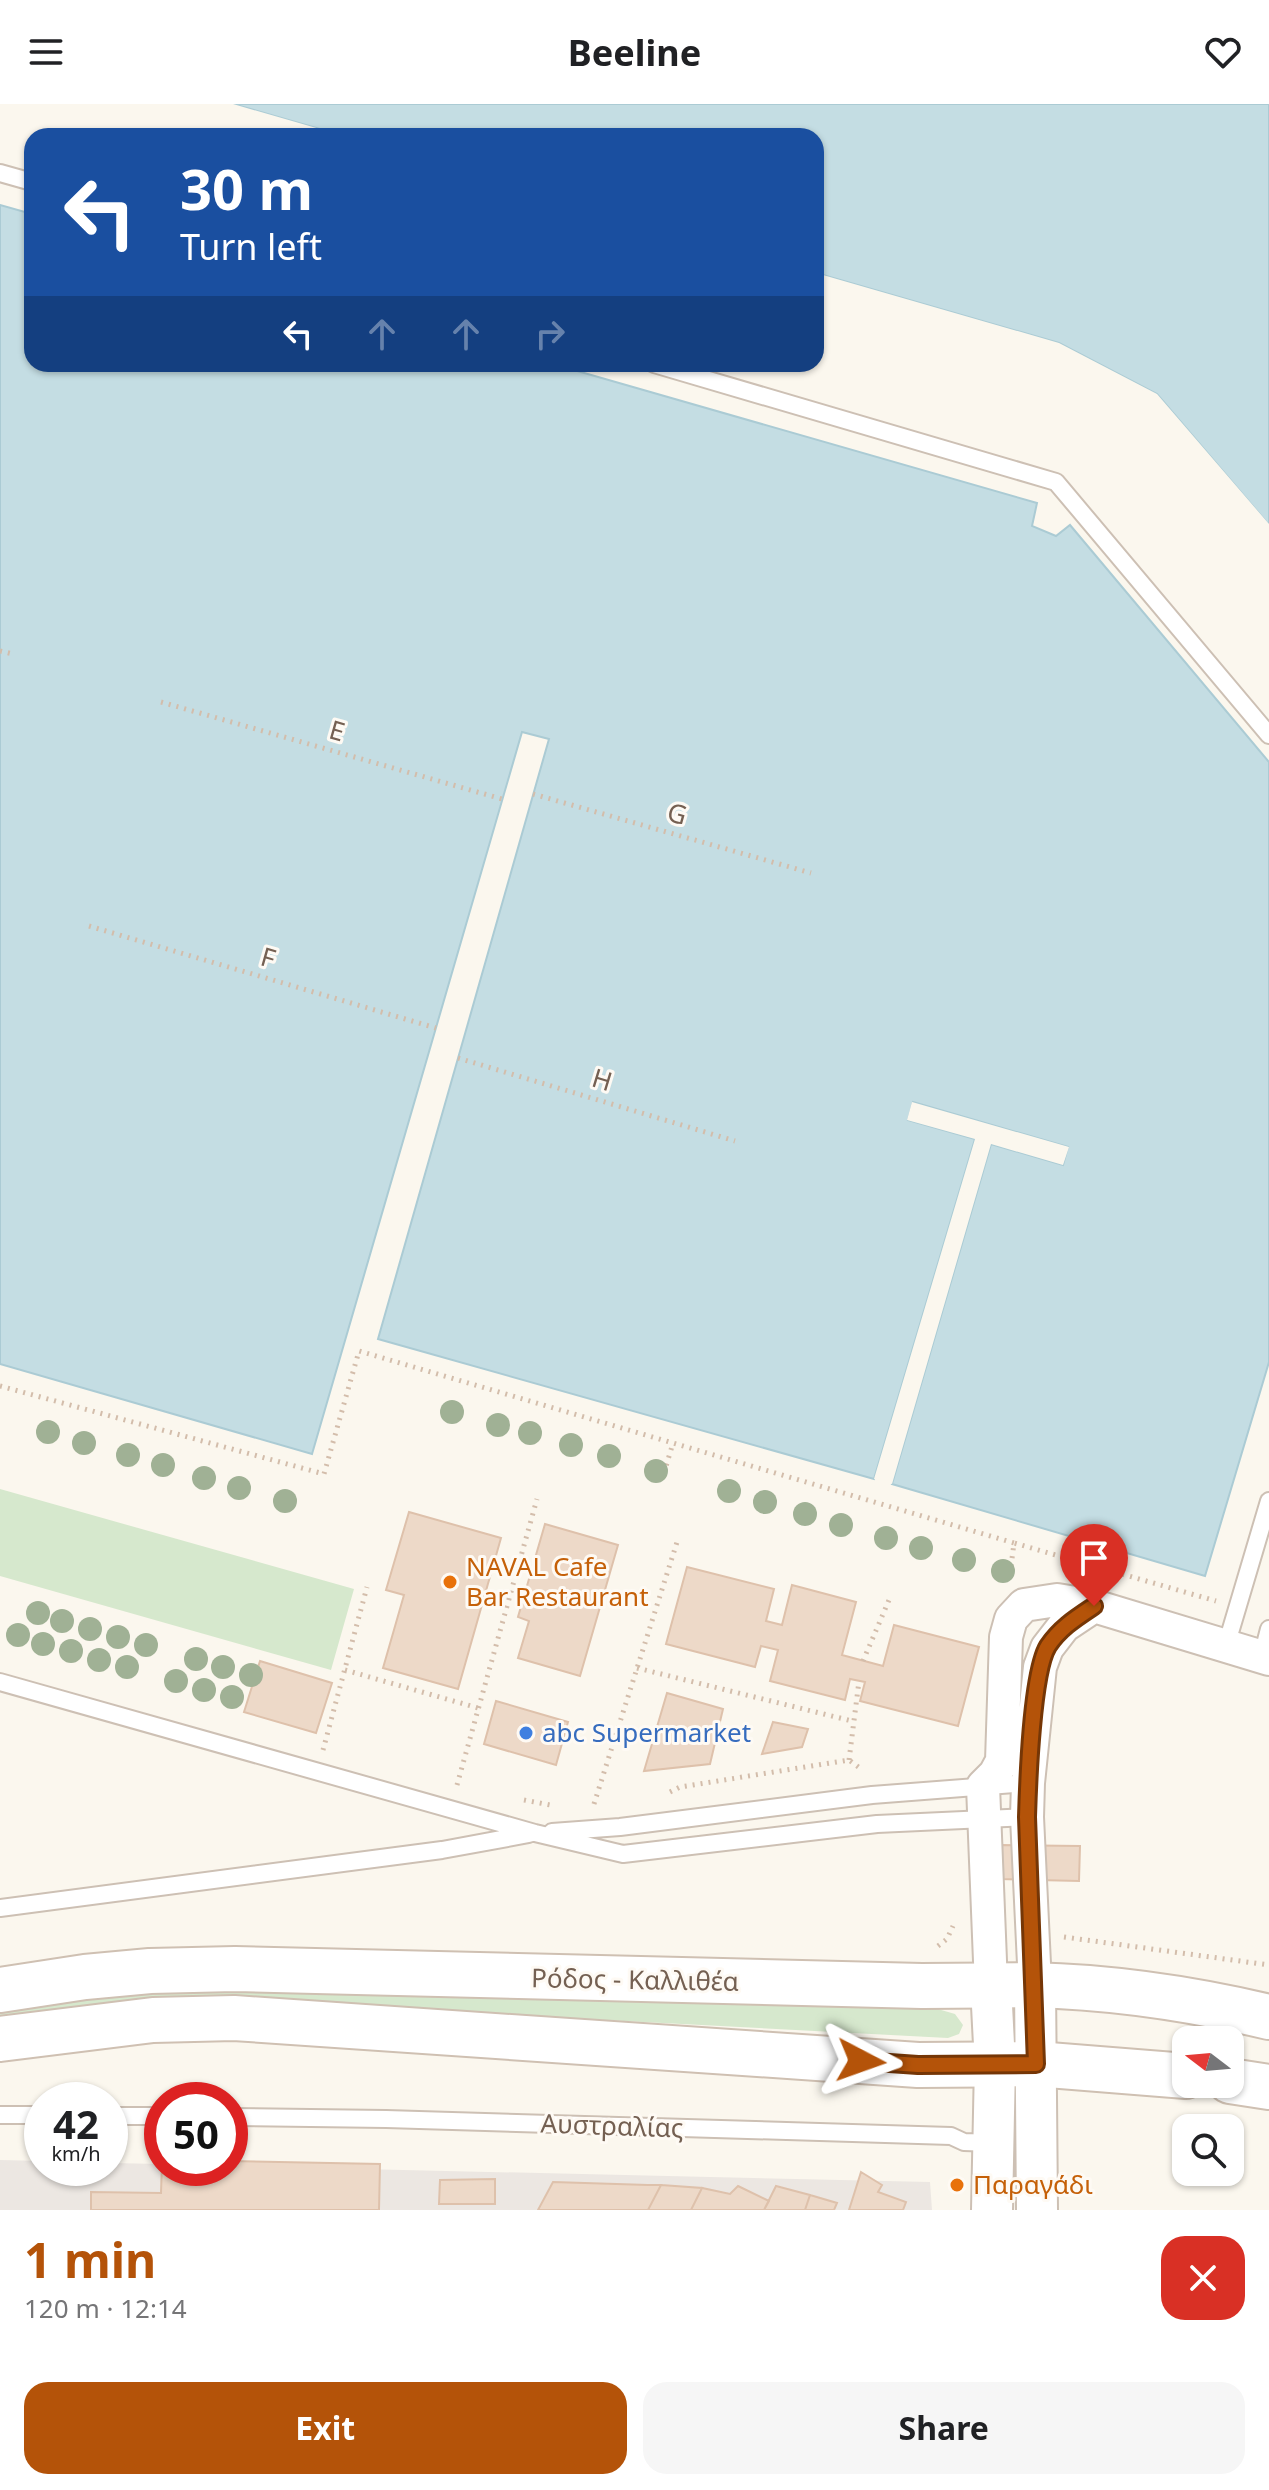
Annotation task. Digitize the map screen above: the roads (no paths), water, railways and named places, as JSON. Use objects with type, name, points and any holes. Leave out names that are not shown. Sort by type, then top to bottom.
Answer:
[{"type":"main road","name":"Ρόδος - Καλλιθέα","points":[[0,1990],[150,1971],[235,1969],[875,1985],[1035,1985],[1119,1992],[1269,2017]]},
{"type":"main road","points":[[0,2039],[153,2020],[234,2018],[918,2065],[1016,2064],[1172,2075]]},
{"type":"main road","points":[[1244,2083],[1269,2087]]},
{"type":"street","points":[[1037,2210],[1016,2064],[991,1986],[983,1786],[1002,1761],[1006,1637],[1011,1619],[1024,1605],[1057,1600],[1094,1606],[1226,1646],[1267,1648]]},
{"type":"street","points":[[992,2210],[993,2143],[1035,1985],[1027,1817],[1040,1667],[1047,1648],[1064,1626],[1094,1606]]},
{"type":"lane","points":[[0,173],[24,180]]},
{"type":"lane","points":[[681,372],[1056,482],[1269,735]]},
{"type":"lane","points":[[1226,1646],[1269,1501]]},
{"type":"lane","points":[[0,1682],[535,1833],[623,1854],[877,1824],[1027,1817]]},
{"type":"lane","points":[[0,1908],[442,1850],[535,1833],[620,1827],[872,1795],[1028,1783]]},
{"type":"lane","points":[[0,2115],[24,2115]]},
{"type":"lane","name":"Αυστραλίας","points":[[248,2117],[951,2136],[964,2142],[993,2143]]},
{"type":"water","points":[[233,104],[1269,104],[1269,525],[1157,394],[1059,343],[824,275],[824,128],[316,128]]},
{"type":"water","points":[[0,205],[24,212],[24,372],[581,372],[1037,503],[1032,526],[1056,536],[1070,525],[1269,762],[1269,1362],[1205,1576],[892,1484],[991,1144],[1063,1165],[1068,1147],[913,1102],[908,1120],[975,1139],[874,1479],[378,1339],[549,739],[522,732],[312,1454],[0,1364]]},
{"type":"place","name":"NAVAL Cafe Bar Restaurant","points":[[450,1582]]},
{"type":"place","name":"abc Supermarket","points":[[526,1733]]},
{"type":"place","name":"Παραγάδι","points":[[957,2185]]}]
